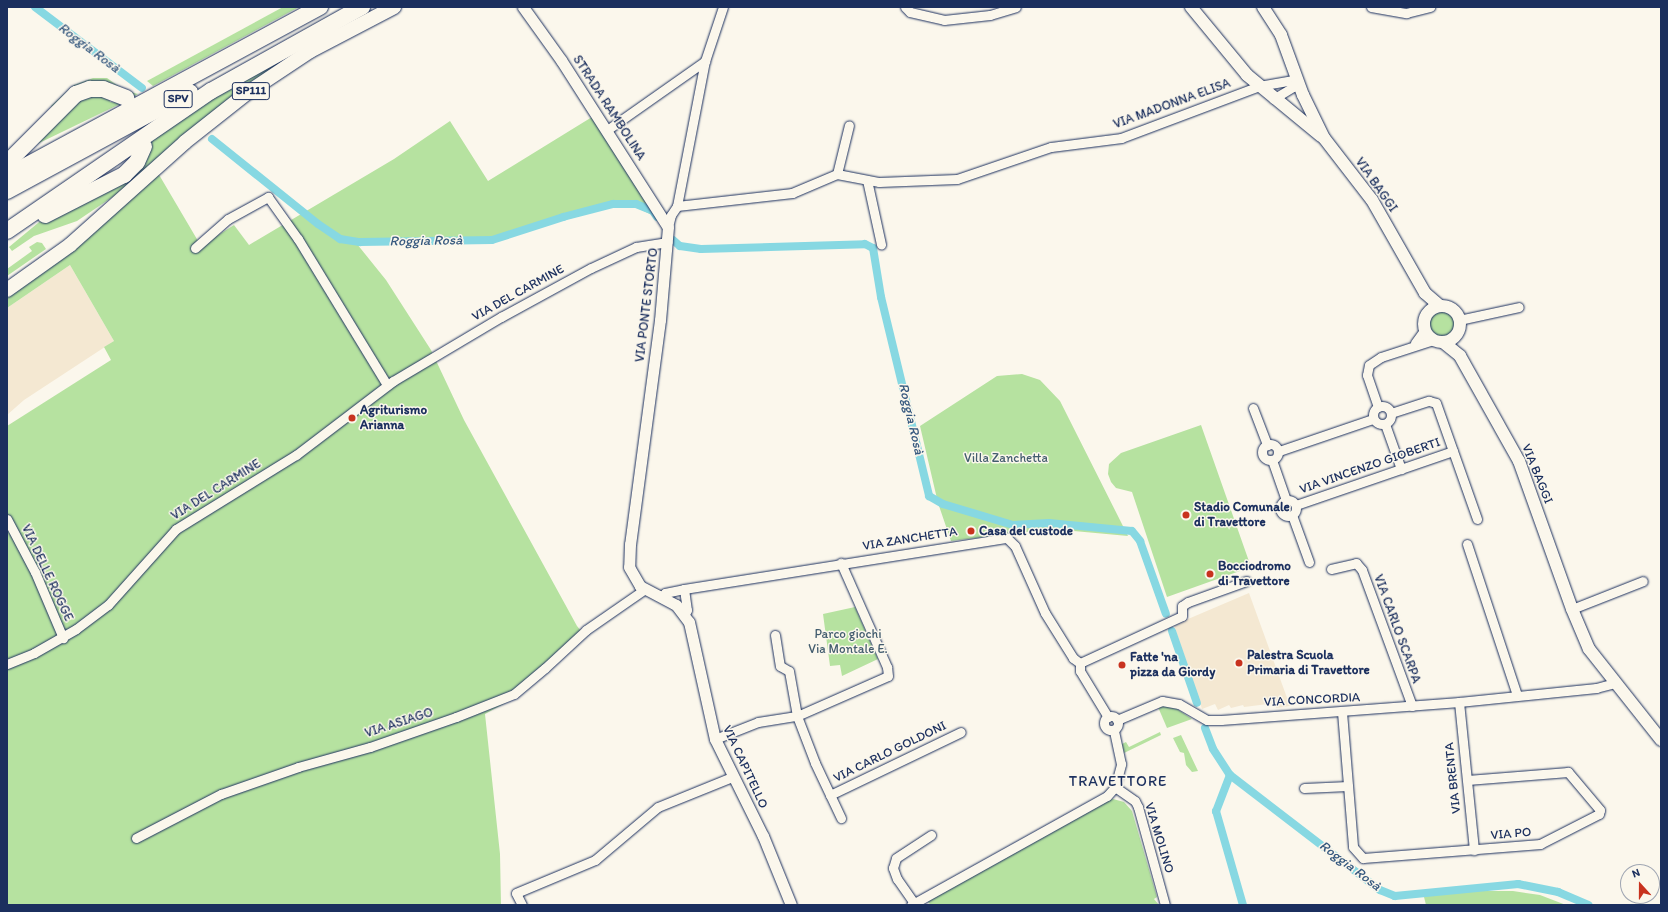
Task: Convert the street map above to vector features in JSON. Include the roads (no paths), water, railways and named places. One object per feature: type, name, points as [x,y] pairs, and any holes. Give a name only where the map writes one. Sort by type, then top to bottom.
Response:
[{"type":"highway","name":"SPV","points":[[7,176],[320,7]]},
{"type":"highway","name":"SPV","points":[[7,191],[349,7]]},
{"type":"highway","points":[[8,228],[26,218],[211,90],[362,7]]},
{"type":"highway","points":[[7,163],[76,94],[87,90],[103,89],[126,98]]},
{"type":"highway","points":[[8,228],[30,223],[121,177],[135,164],[144,146]]},
{"type":"main road","name":"SP111","points":[[7,290],[70,245],[116,202],[213,118],[253,89],[310,52],[394,7]]},
{"type":"main road","name":"VIA BAGGI","points":[[1191,7],[1247,75],[1273,98],[1324,138]]},
{"type":"main road","name":"VIA BAGGI","points":[[1263,7],[1281,35],[1297,79],[1324,138],[1372,200],[1424,293],[1428,313],[1424,329],[1438,341],[1460,356]]},
{"type":"main road","name":"SP111","points":[[7,280],[116,202]]},
{"type":"main road","name":"VIA BAGGI","points":[[1424,293],[1440,306],[1454,312],[1459,320],[1457,334],[1460,356],[1519,461],[1572,609],[1589,649],[1661,740]]},
{"type":"main road","points":[[1428,313],[1440,306]]},
{"type":"main road","points":[[1438,341],[1457,334]]},
{"type":"street","name":"STRADA RAMBOLINA","points":[[523,7],[607,130],[668,227]]},
{"type":"street","name":"VIA PONTE STORTO","points":[[662,597],[645,590],[635,580],[629,567],[629,554],[668,242],[668,227],[671,215],[678,206],[705,62],[723,7]]},
{"type":"street","points":[[905,7],[910,12],[944,20],[990,15],[1016,7]]},
{"type":"street","points":[[1371,7],[1406,13],[1430,7]]},
{"type":"street","points":[[607,130],[705,62]]},
{"type":"street","points":[[1273,98],[1293,87],[1297,79]]},
{"type":"street","name":"VIA MADONNA ELISA","points":[[836,174],[868,180],[957,179],[1035,151],[1121,138],[1259,86],[1297,79]]},
{"type":"street","points":[[678,206],[792,193],[804,190],[836,174],[849,125]]},
{"type":"street","points":[[868,180],[881,244]]},
{"type":"street","points":[[195,248],[228,220],[268,197],[302,246],[387,385]]},
{"type":"street","name":"VIA DEL CARMINE","points":[[7,664],[63,638],[108,605],[176,529],[296,455],[387,385],[500,317],[591,268],[636,247],[668,242]]},
{"type":"street","points":[[1459,320],[1519,307]]},
{"type":"street","points":[[1412,345],[1422,336],[1424,329]]},
{"type":"street","points":[[1378,407],[1367,375],[1369,365],[1381,357],[1412,345],[1438,341]]},
{"type":"street","points":[[1391,414],[1434,401],[1477,519]]},
{"type":"street","points":[[1378,407],[1386,407],[1391,414],[1391,419],[1385,424],[1379,425],[1373,419],[1373,413],[1378,407]]},
{"type":"street","points":[[1253,408],[1267,445]]},
{"type":"street","points":[[1279,451],[1373,419]]},
{"type":"street","points":[[1385,424],[1401,469]]},
{"type":"street","points":[[1272,460],[1277,458],[1279,451],[1275,445],[1267,445],[1262,450],[1263,456],[1272,460],[1286,500]]},
{"type":"street","name":"VIA VINCENZO GIOBERTI","points":[[1296,506],[1453,451]]},
{"type":"street","points":[[1292,515],[1286,516],[1280,511],[1281,503],[1286,500],[1293,501],[1296,506],[1292,515],[1309,562]]},
{"type":"street","name":"VIA DELLE ROGGE","points":[[7,519],[35,572],[63,638]]},
{"type":"street","name":"VIA ZANCHETTA","points":[[662,597],[665,593],[684,589],[1007,538],[1015,546],[1044,613],[1073,658],[1080,663],[1080,671],[1108,718]]},
{"type":"street","points":[[1468,544],[1517,695]]},
{"type":"street","points":[[715,739],[758,722],[797,716],[888,676],[887,667],[841,563]]},
{"type":"street","name":"VIA CARLO SCARPA","points":[[1331,569],[1356,563],[1362,570],[1412,706]]},
{"type":"street","points":[[1080,663],[1182,616],[1182,606],[1188,602],[1246,581]]},
{"type":"street","points":[[1572,609],[1643,582]]},
{"type":"street","name":"VIA CAPITELLO","points":[[684,589],[687,610],[685,614]]},
{"type":"street","name":"VIA ASIAGO","points":[[136,838],[221,794],[298,767],[370,746],[449,720],[514,694],[586,630],[645,590]]},
{"type":"street","name":"VIA CAPITELLO","points":[[662,597],[685,614],[692,627],[715,739],[732,778],[763,836],[791,905]]},
{"type":"street","name":"VIA CARLO GOLDONI","points":[[775,635],[780,666],[788,671],[797,716],[841,818]]},
{"type":"street","name":"VIA CONCORDIA","points":[[1117,720],[1162,700],[1179,704],[1207,720],[1342,712],[1459,702],[1596,688],[1615,683]]},
{"type":"street","name":"VIA BRENTA","points":[[1459,702],[1474,850]]},
{"type":"street","name":"VIA PO","points":[[1342,712],[1352,847],[1363,858],[1540,844],[1599,814],[1600,810],[1568,772],[1467,780]]},
{"type":"street","points":[[1113,717],[1117,720],[1118,726],[1114,730],[1105,727],[1104,723],[1108,718],[1113,717]]},
{"type":"street","points":[[931,835],[896,858],[893,868],[897,879],[917,903],[1102,800],[1115,787],[1121,764],[1114,730]]},
{"type":"street","name":"VIA CARLO GOLDONI","points":[[830,795],[961,732]]},
{"type":"street","points":[[522,905],[516,893],[595,860],[658,808],[732,778]]},
{"type":"street","points":[[1304,788],[1348,786]]},
{"type":"street","name":"VIA MOLINO","points":[[1115,787],[1135,801],[1138,807],[1165,905]]},
{"type":"waterway","name":"Roggia Rosà","points":[[35,7],[142,88]]},
{"type":"waterway","name":"Roggia Rosà","points":[[212,139],[318,224],[340,239],[360,242],[492,240],[563,217],[613,204],[636,204],[653,211],[657,217]]},
{"type":"waterway","name":"Roggia Rosà","points":[[673,240],[680,246],[701,249],[865,244],[873,248],[881,297],[929,496],[943,504],[1013,525],[1049,523],[1132,531],[1140,541],[1166,614]]},
{"type":"waterway","name":"Roggia Rosà","points":[[1172,631],[1197,703]]},
{"type":"waterway","name":"Roggia Rosà","points":[[1205,728],[1213,749],[1230,775],[1380,890],[1395,896],[1518,884],[1558,892],[1588,905]]},
{"type":"waterway","points":[[1230,775],[1216,811],[1243,905]]},
{"type":"place","name":"Agriturismo Arianna","points":[[352,418]]},
{"type":"place","name":"Stadio Comunale di Travettore","points":[[1186,515]]},
{"type":"place","name":"Casa del custode","points":[[971,531]]},
{"type":"place","name":"Bocciodromo di Travettore","points":[[1210,574]]},
{"type":"place","name":"Palestra Scuola Primaria di Travettore","points":[[1239,663]]},
{"type":"place","name":"Fatte 'na pizza da Giordy","points":[[1122,665]]},
{"type":"district","name":"TRAVETTORE","points":[[1118,782]]},
{"type":"park label","name":"Villa Zanchetta","points":[[1006,458]]},
{"type":"park label","name":"Parco giochi Via Montale E.","points":[[848,642]]}]
